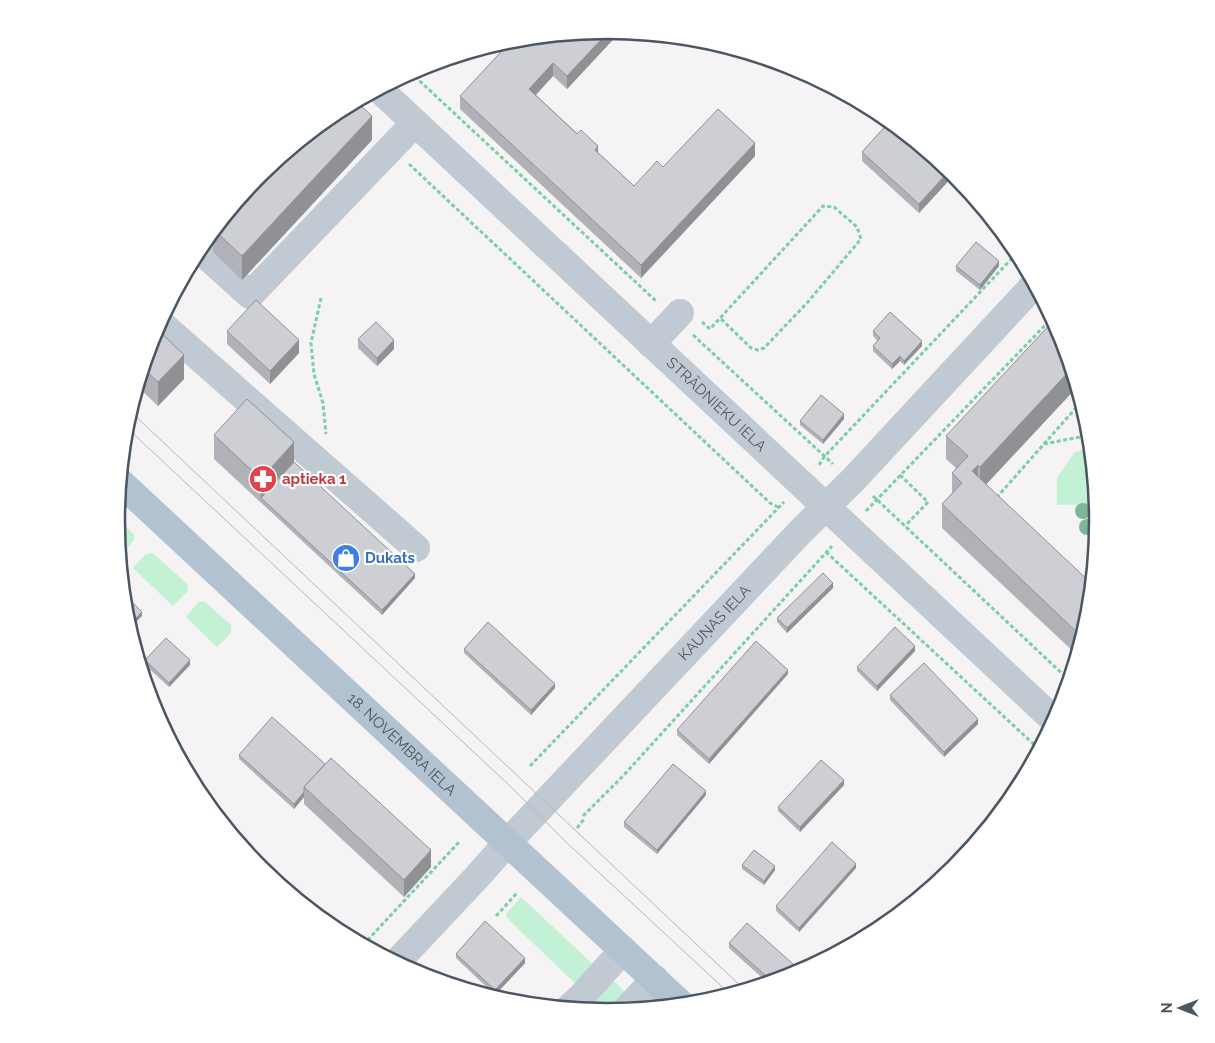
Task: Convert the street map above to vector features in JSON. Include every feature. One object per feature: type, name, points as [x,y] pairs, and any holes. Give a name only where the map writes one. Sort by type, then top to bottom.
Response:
[{"type":"main road","name":"18. NOVEMBRA IELA","points":[[126,488],[676,999]]},
{"type":"street","name":"STRĀDNIEKU IELA","points":[[384,94],[1049,716]]},
{"type":"street","points":[[205,254],[250,295],[415,123]]},
{"type":"street","name":"KAUŅAS IELA","points":[[401,957],[825,506],[853,480],[1030,289]]},
{"type":"street","points":[[651,344],[684,316]]},
{"type":"street","points":[[165,328],[416,548]]},
{"type":"street","points":[[575,1003],[624,950]]},
{"type":"street","points":[[632,1003],[655,979]]},
{"type":"path","points":[[417,78],[684,316],[824,457],[839,468]]},
{"type":"path","points":[[392,147],[762,496],[778,507]]},
{"type":"path","points":[[684,316],[710,329],[720,318],[823,206],[834,207],[857,227],[861,239],[807,302],[764,348],[758,350],[751,348],[720,318]]},
{"type":"path","points":[[817,468],[824,457],[1012,258]]},
{"type":"path","points":[[321,298],[311,343],[314,374],[323,403],[326,470]]},
{"type":"path","points":[[865,512],[1047,323]]},
{"type":"path","points":[[1005,503],[998,496],[1076,407]]},
{"type":"path","points":[[1044,444],[1083,436]]},
{"type":"path","points":[[900,475],[928,502],[905,526]]},
{"type":"path","points":[[871,494],[1065,676]]},
{"type":"path","points":[[530,766],[778,507],[787,500]]},
{"type":"path","points":[[577,828],[584,817],[834,543]]},
{"type":"path","points":[[826,552],[1035,745]]},
{"type":"path","points":[[367,941],[460,841]]},
{"type":"path","points":[[496,916],[517,893]]},
{"type":"green space","points":[[1085,449],[1089,504],[1057,505],[1057,478],[1074,453]]},
{"type":"green space","points":[[125,526],[134,534],[134,540],[126,549]]},
{"type":"green space","points":[[153,553],[187,584],[188,591],[173,606],[133,568],[146,554]]},
{"type":"green space","points":[[198,602],[205,602],[231,625],[231,633],[217,647],[186,617]]},
{"type":"green space","points":[[521,897],[599,970],[581,989],[507,918],[506,914]]},
{"type":"green space","points":[[610,981],[615,982],[628,995],[620,1004],[597,1004],[593,1000]]},
{"type":"building","points":[[601,39],[567,76],[553,63],[529,89],[577,134],[581,130],[598,146],[595,150],[634,186],[657,161],[663,167],[718,109],[755,143],[641,265],[460,96],[502,50],[544,43]]},
{"type":"building","points":[[361,106],[372,116],[242,256],[220,235],[225,228],[266,180],[289,159],[339,120]]},
{"type":"building","points":[[885,127],[945,176],[919,204],[862,152]]},
{"type":"building","points":[[976,242],[999,261],[980,285],[956,266]]},
{"type":"building","points":[[256,300],[299,340],[270,371],[227,331]]},
{"type":"building","points":[[890,312],[922,341],[904,361],[900,356],[892,364],[873,346],[880,338],[873,331]]},
{"type":"building","points":[[376,322],[394,340],[377,358],[358,339]]},
{"type":"building","points":[[1049,326],[1067,373],[980,467],[978,465],[972,471],[1087,579],[1077,632],[942,504],[962,483],[952,473],[968,456],[946,436]]},
{"type":"building","points":[[162,334],[184,355],[158,382],[148,373]]},
{"type":"building","points":[[821,395],[844,414],[823,440],[800,421]]},
{"type":"building","points":[[247,399],[294,442],[261,479],[214,435]]},
{"type":"building","points":[[294,462],[415,574],[382,610],[261,498]]},
{"type":"building","points":[[823,573],[833,583],[787,628],[777,618]]},
{"type":"building","points":[[132,602],[142,612],[135,619]]},
{"type":"building","points":[[488,622],[555,684],[531,710],[464,649]]},
{"type":"building","points":[[895,627],[915,646],[877,686],[857,667]]},
{"type":"building","points":[[166,638],[190,660],[169,683],[145,660]]},
{"type":"building","points":[[756,641],[788,670],[709,759],[677,730]]},
{"type":"building","points":[[924,663],[978,719],[944,752],[890,695]]},
{"type":"building","points":[[272,717],[325,764],[304,787],[304,792],[294,804],[239,755]]},
{"type":"building","points":[[331,758],[431,850],[404,880],[304,787]]},
{"type":"building","points":[[821,760],[844,780],[800,827],[778,807]]},
{"type":"building","points":[[673,764],[706,791],[657,850],[624,822]]},
{"type":"building","points":[[832,842],[856,864],[799,928],[776,906]]},
{"type":"building","points":[[754,850],[775,866],[764,881],[742,865]]},
{"type":"building","points":[[305,896],[340,923],[314,904]]},
{"type":"building","points":[[485,921],[525,958],[495,990],[456,954]]},
{"type":"building","points":[[747,923],[796,966],[768,977],[729,943]]},
{"type":"tram line","points":[[136,417],[740,986]]},
{"type":"tram line","points":[[133,433],[725,990]]},
{"type":"place","name":"aptieka 1","points":[[263,479]]},
{"type":"place","name":"Dukats","points":[[346,558]]}]
